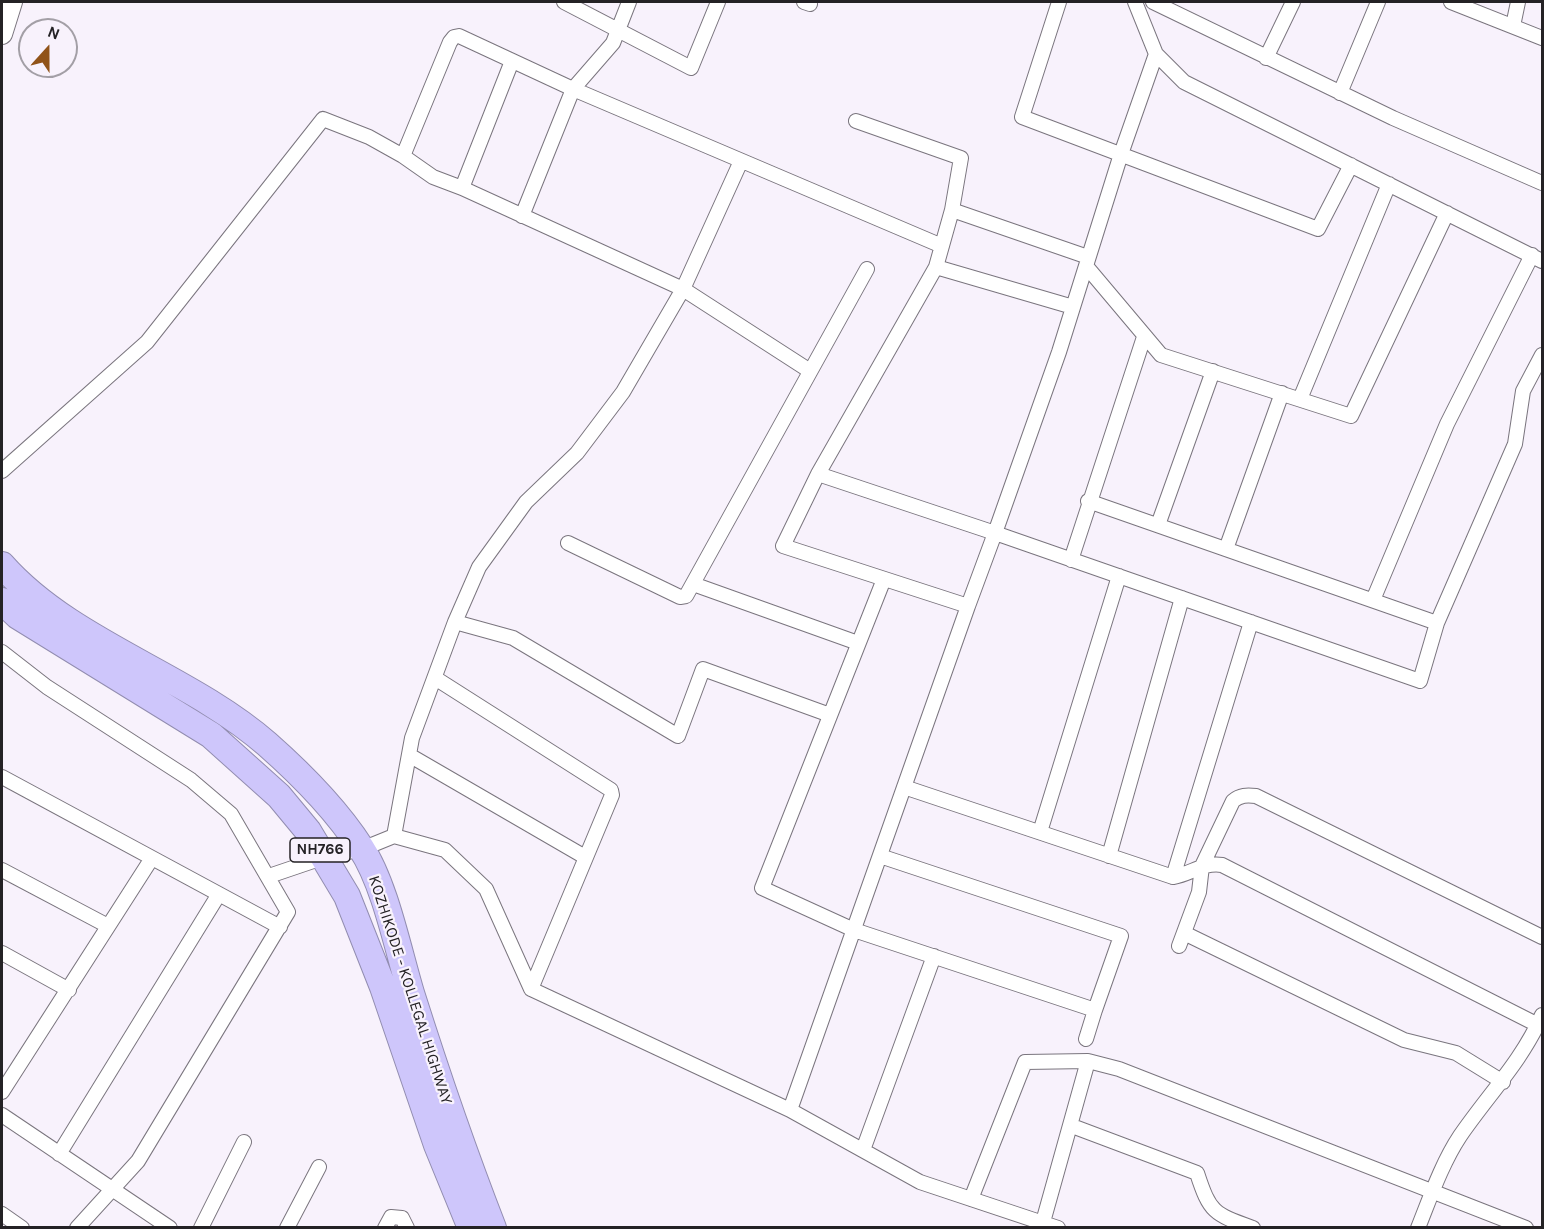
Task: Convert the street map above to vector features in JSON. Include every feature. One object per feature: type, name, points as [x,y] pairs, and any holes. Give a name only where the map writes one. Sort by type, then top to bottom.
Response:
[{"type":"highway","name":"KOZHIKODE - KOLLEGAL HIGHWAY","points":[[2,565],[40,599],[93,635],[207,701],[266,743],[328,806],[362,849],[381,893],[428,1046],[493,1227]]},
{"type":"highway","name":"KOZHIKODE - KOLLEGAL HIGHWAY","points":[[2,601],[38,629],[211,735],[279,796],[308,831],[347,896],[383,987],[465,1225]]},
{"type":"street","points":[[2,34],[12,2]]},
{"type":"street","points":[[564,2],[691,68],[717,2]]},
{"type":"street","points":[[522,216],[573,89],[613,43],[629,2]]},
{"type":"street","points":[[1059,2],[1022,117],[1318,229],[1350,165]]},
{"type":"street","points":[[1135,2],[1156,54],[1184,82],[1537,258],[1447,424],[1373,600]]},
{"type":"street","points":[[1153,2],[1340,93],[1542,183]]},
{"type":"street","points":[[1266,58],[1293,2]]},
{"type":"street","points":[[1340,93],[1378,2]]},
{"type":"street","points":[[1451,2],[1542,38]]},
{"type":"street","points":[[1513,26],[1518,2]]},
{"type":"street","points":[[403,156],[454,37],[459,36],[573,89],[942,246]]},
{"type":"street","points":[[790,1110],[995,533],[1073,307],[1120,154],[1156,54]]},
{"type":"street","points":[[462,188],[512,61]]},
{"type":"street","points":[[2,471],[147,342],[323,119],[369,137],[403,156],[433,177],[462,188],[683,289],[810,370]]},
{"type":"street","points":[[856,121],[961,158],[952,210],[936,267],[818,474],[783,546],[968,606]]},
{"type":"street","points":[[394,836],[412,738],[455,622],[479,567],[526,502],[577,453],[622,392],[683,289],[741,161]]},
{"type":"street","points":[[1300,399],[1389,184]]},
{"type":"street","points":[[952,210],[1087,262],[1144,337],[1161,355],[1351,416],[1447,213]]},
{"type":"street","points":[[936,267],[1073,307]]},
{"type":"street","points":[[568,543],[680,597],[686,596],[867,269]]},
{"type":"street","points":[[1071,560],[1088,501],[1144,337]]},
{"type":"street","points":[[818,474],[1420,681],[1437,623],[1515,444],[1523,391],[1542,355]]},
{"type":"street","points":[[1158,525],[1213,371]]},
{"type":"street","points":[[1226,549],[1282,393]]},
{"type":"street","points":[[1088,501],[1437,623]]},
{"type":"street","points":[[1040,832],[1119,576]]},
{"type":"street","points":[[884,579],[762,888],[854,930],[1095,1010]]},
{"type":"street","points":[[693,584],[858,644]]},
{"type":"street","points":[[1109,856],[1182,598]]},
{"type":"street","points":[[455,622],[513,638],[678,736],[703,669],[830,715]]},
{"type":"street","points":[[1173,877],[1251,622]]},
{"type":"street","points":[[2,652],[47,687],[199,787],[231,814],[288,912],[138,1161],[76,1227]]},
{"type":"street","points":[[435,678],[611,790],[612,795],[531,989]]},
{"type":"street","points":[[409,755],[585,857]]},
{"type":"street","points":[[2,777],[280,927]]},
{"type":"street","points":[[904,787],[1173,877],[1190,873],[1202,866],[1222,865],[1540,1020],[1503,1082],[1459,1138],[1432,1192],[1418,1227]]},
{"type":"street","points":[[1179,946],[1199,892],[1202,866],[1233,801],[1239,796],[1256,796],[1542,937]]},
{"type":"street","points":[[269,876],[325,857],[362,849],[394,836],[445,850],[486,890],[531,989],[790,1110],[920,1182],[1058,1227]]},
{"type":"street","points":[[880,856],[1121,936],[1086,1039]]},
{"type":"street","points":[[2,1092],[152,858]]},
{"type":"street","points":[[2,870],[108,926]]},
{"type":"street","points":[[59,1154],[219,894]]},
{"type":"street","points":[[1184,933],[1404,1040],[1456,1053],[1503,1082]]},
{"type":"street","points":[[2,953],[69,990]]},
{"type":"street","points":[[863,1150],[934,956]]},
{"type":"street","points":[[971,1198],[1025,1062],[1089,1061],[1119,1069],[1526,1227]]},
{"type":"street","points":[[1043,1222],[1089,1061]]},
{"type":"street","points":[[2,1115],[170,1227]]},
{"type":"street","points":[[1072,1126],[1197,1173],[1204,1195],[1217,1215],[1253,1227]]},
{"type":"street","points":[[201,1227],[244,1142]]},
{"type":"street","points":[[287,1227],[319,1167]]},
{"type":"street","points":[[2,1214],[22,1227]]},
{"type":"street","points":[[385,1227],[391,1217],[402,1218],[407,1227]]}]
